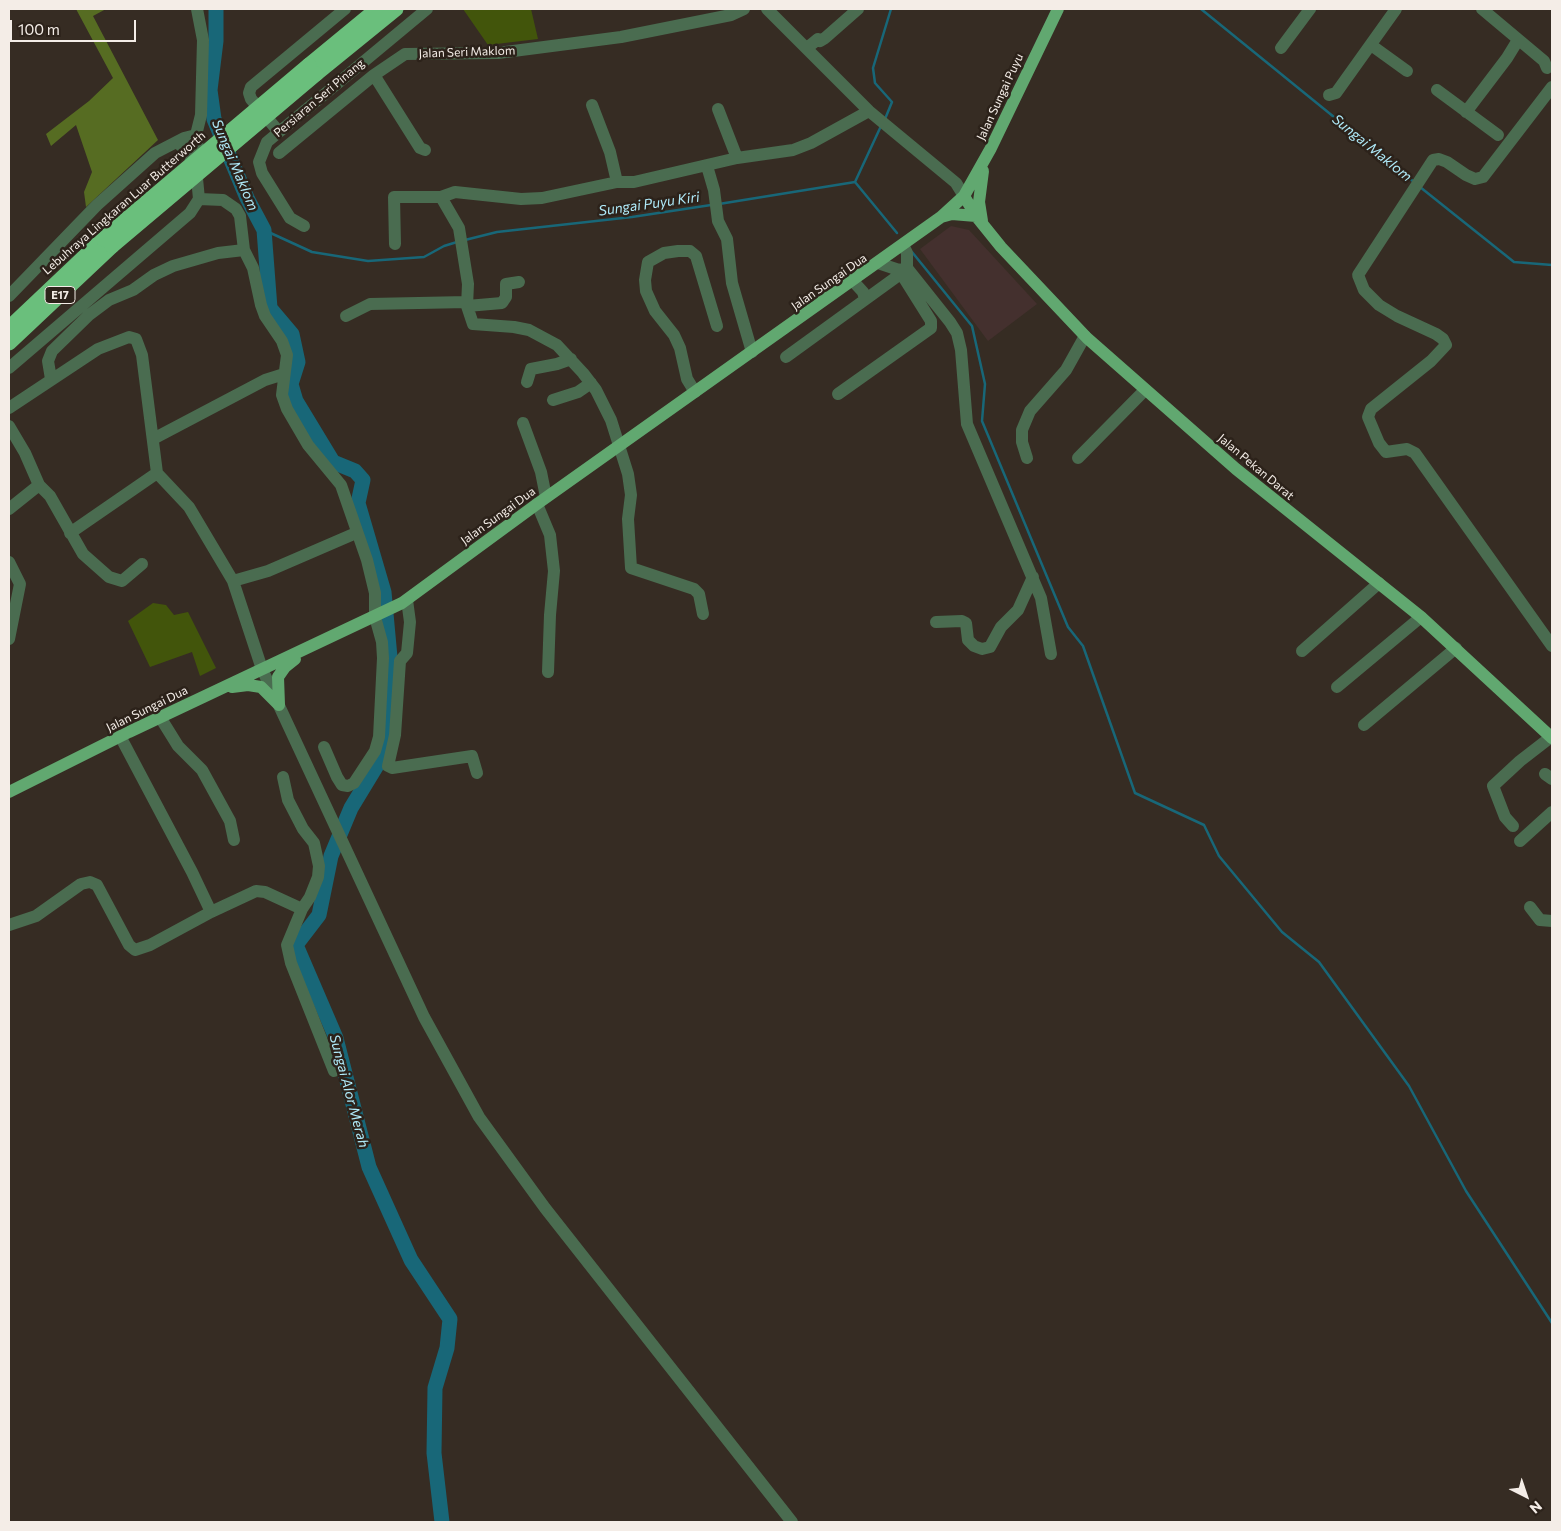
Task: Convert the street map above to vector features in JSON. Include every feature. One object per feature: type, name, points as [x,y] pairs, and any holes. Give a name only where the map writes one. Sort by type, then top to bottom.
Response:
[{"type":"highway","name":"Lebuhraya Lingkaran Luar Butterworth","points":[[9,328],[312,70],[377,9]]},
{"type":"highway","name":"Lebuhraya Lingkaran Luar Butterworth","points":[[312,70],[396,9]]},
{"type":"highway","name":"Lebuhraya Lingkaran Luar Butterworth","points":[[9,343],[107,243]]},
{"type":"main road","name":"Jalan Sungai Puyu","points":[[964,196],[991,148],[1058,9]]},
{"type":"main road","points":[[941,217],[952,214],[980,221],[978,202],[981,177],[991,148]]},
{"type":"main road","name":"Jalan Sungai Dua","points":[[9,792],[120,736],[404,602],[542,500],[903,245],[941,217],[964,196]]},
{"type":"main road","name":"Jalan Pekan Darat","points":[[964,196],[980,221],[1085,336],[1236,469],[1421,617],[1552,738]]},
{"type":"main road","points":[[279,705],[278,677],[285,667],[311,646]]},
{"type":"main road","points":[[222,688],[248,685],[261,687],[279,705]]},
{"type":"street","points":[[9,368],[190,214],[199,199],[196,168],[199,154],[196,135],[201,115],[203,40],[198,9]]},
{"type":"street","points":[[279,132],[251,99],[249,93],[251,87],[345,9]]},
{"type":"street","name":"Persiaran Seri Pinang","points":[[304,226],[290,218],[262,173],[259,162],[264,147],[279,132],[427,9]]},
{"type":"street","name":"Jalan Seri Maklom","points":[[279,153],[374,75],[405,54],[498,53],[621,37],[731,15],[744,9]]},
{"type":"street","points":[[767,9],[890,130],[956,184],[964,196]]},
{"type":"street","points":[[807,48],[818,39],[826,38],[858,9]]},
{"type":"street","points":[[1281,48],[1310,9]]},
{"type":"street","points":[[1482,9],[1544,61],[1547,68]]},
{"type":"street","points":[[1329,95],[1336,93],[1371,45],[1392,10]]},
{"type":"street","points":[[1466,112],[1507,58],[1518,40]]},
{"type":"street","points":[[1371,45],[1407,70]]},
{"type":"street","points":[[374,75],[420,148],[425,150]]},
{"type":"street","points":[[1552,87],[1483,177],[1475,179],[1439,159],[1433,160],[1358,275],[1359,282],[1364,290],[1379,305],[1397,316],[1436,334],[1446,344],[1431,360],[1371,409],[1368,417],[1371,428],[1382,449],[1386,452],[1407,449],[1415,454],[1552,646]]},
{"type":"street","points":[[1437,90],[1498,135]]},
{"type":"street","points":[[592,105],[610,152],[617,182]]},
{"type":"street","points":[[718,109],[738,158]]},
{"type":"street","points":[[395,244],[394,197],[441,197],[455,192],[521,199],[542,198],[617,182],[634,182],[738,158],[793,150],[811,143],[871,112]]},
{"type":"street","points":[[9,296],[96,205],[155,153],[168,145],[196,135]]},
{"type":"street","points":[[178,143],[187,151],[196,168]]},
{"type":"street","points":[[708,166],[716,213],[727,239],[732,283],[752,352]]},
{"type":"street","points":[[441,197],[459,228],[468,284],[467,304],[472,324],[528,330],[558,345],[590,383],[611,420],[628,474],[631,495],[628,526],[630,568],[694,589],[699,594],[703,614]]},
{"type":"street","points":[[199,199],[223,200],[236,209],[242,228],[244,250],[253,268],[265,316],[282,341],[287,355],[282,395],[287,409],[308,446],[341,485],[356,533],[366,557],[375,593],[383,658],[378,737],[375,751],[354,782],[348,786],[342,785],[324,747]]},
{"type":"street","points":[[786,357],[895,278],[903,269],[907,253],[903,245]]},
{"type":"street","points":[[50,379],[48,361],[52,351],[89,315],[109,300],[133,290],[154,275],[173,266],[218,253],[244,250]]},
{"type":"street","points":[[694,392],[687,379],[680,348],[674,335],[656,311],[646,291],[645,280],[648,262],[664,253],[678,251],[690,251],[696,256],[717,326]]},
{"type":"street","points":[[878,263],[903,269],[950,322],[957,334],[961,350],[967,424],[1041,598],[1051,654]]},
{"type":"street","points":[[838,394],[931,328],[931,322],[903,269]]},
{"type":"street","points":[[853,281],[863,292],[865,299]]},
{"type":"street","points":[[346,316],[370,304],[502,304],[506,297],[506,284],[520,282]]},
{"type":"street","points":[[1027,458],[1022,442],[1022,430],[1030,411],[1066,370],[1085,336]]},
{"type":"street","points":[[9,408],[50,379],[112,342],[128,337],[136,339],[142,355],[157,473],[188,507],[233,581],[262,669],[424,1017],[479,1117],[545,1208],[792,1522]]},
{"type":"street","points":[[527,382],[531,369],[570,359]]},
{"type":"street","points":[[153,439],[265,380],[284,374]]},
{"type":"street","points":[[553,400],[578,392],[590,383]]},
{"type":"street","points":[[1078,458],[1145,390]]},
{"type":"street","points":[[523,423],[540,472],[542,500],[550,535],[554,571],[548,672]]},
{"type":"street","points":[[9,426],[26,453],[39,485],[50,496],[83,554],[116,581],[122,581],[142,564]]},
{"type":"street","points":[[70,533],[157,473]]},
{"type":"street","points":[[9,509],[39,485]]},
{"type":"street","points":[[233,581],[268,571],[356,533]]},
{"type":"street","points":[[9,562],[20,584],[9,639]]},
{"type":"street","points":[[936,622],[954,621],[966,623],[968,640],[974,646],[982,649],[990,647],[1000,627],[1018,610],[1033,577]]},
{"type":"street","points":[[1302,651],[1380,583]]},
{"type":"street","points":[[404,602],[410,622],[407,653],[400,662],[394,735],[388,766],[392,768],[472,756],[477,773]]},
{"type":"street","points":[[1337,687],[1421,617]]},
{"type":"street","points":[[1364,725],[1456,648]]},
{"type":"street","points":[[160,717],[178,746],[202,770],[230,821],[234,840]]},
{"type":"street","points":[[120,736],[211,912]]},
{"type":"street","points":[[1512,826],[1505,817],[1493,786],[1520,761],[1552,738]]},
{"type":"street","points":[[282,776],[288,800],[303,829],[314,843],[319,866],[315,884],[287,945],[291,962],[334,1071]]},
{"type":"street","points":[[1520,841],[1552,812]]},
{"type":"street","points":[[9,925],[36,916],[81,884],[90,882],[96,885],[134,950],[150,945],[211,912],[256,891],[265,892],[302,909]]},
{"type":"street","points":[[1530,908],[1540,920],[1552,922]]},
{"type":"shaded area","points":[[951,226],[969,230],[1037,304],[988,341],[920,249]]},
{"type":"green space","points":[[76,9],[106,9],[93,16],[158,140],[86,207],[84,192],[92,172],[76,125],[51,146],[46,134],[89,101],[113,78]]},
{"type":"green space","points":[[463,9],[531,9],[538,39],[488,45]]},
{"type":"green space","points":[[153,603],[166,605],[174,615],[188,612],[216,668],[200,676],[192,652],[150,667],[128,621]]},
{"type":"waterway","name":"Sungai Alor Merah","points":[[216,9],[216,41],[210,90],[214,119],[247,198],[264,230],[270,308],[292,334],[298,362],[291,384],[296,401],[333,462],[355,471],[363,480],[358,503],[384,592],[392,679],[385,752],[351,808],[331,856],[319,915],[296,945],[336,1038],[369,1167],[411,1260],[450,1319],[447,1348],[435,1388],[434,1453],[442,1522]]},
{"type":"waterway","name":"Sungai Puyu Kiri","points":[[885,119],[892,102],[875,83],[873,68],[891,9]]},
{"type":"waterway","name":"Sungai Maklom","points":[[1201,9],[1414,182]]},
{"type":"waterway","name":"Sungai Puyu Kiri","points":[[719,204],[855,182],[881,126]]},
{"type":"waterway","points":[[855,182],[897,233]]},
{"type":"waterway","name":"Sungai Maklom","points":[[1420,187],[1514,262],[1552,265]]},
{"type":"waterway","name":"Sungai Puyu Kiri","points":[[465,240],[497,232],[632,217],[711,205]]},
{"type":"waterway","name":"Sungai Puyu Kiri","points":[[264,230],[312,252],[368,261],[424,257],[444,246],[457,242]]},
{"type":"waterway","points":[[912,252],[972,326],[985,384],[982,421],[1068,627],[1083,646],[1135,793],[1204,825],[1219,856],[1282,932],[1319,962],[1409,1086],[1466,1191],[1552,1323]]}]
